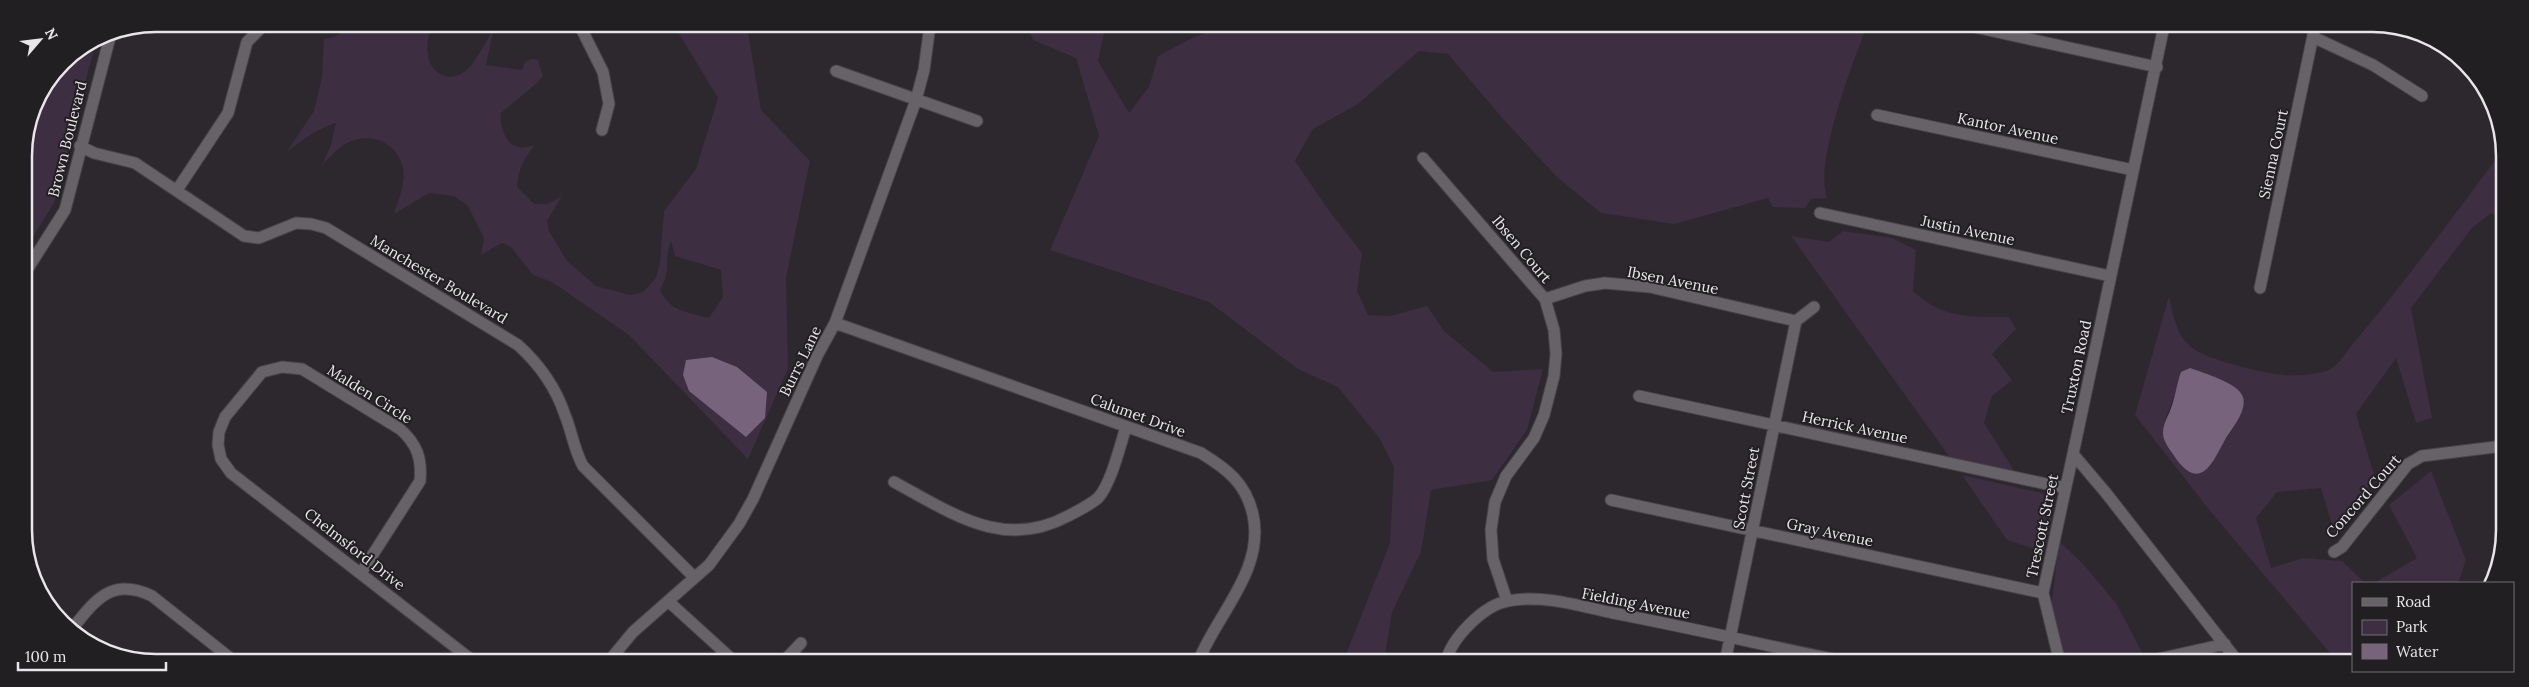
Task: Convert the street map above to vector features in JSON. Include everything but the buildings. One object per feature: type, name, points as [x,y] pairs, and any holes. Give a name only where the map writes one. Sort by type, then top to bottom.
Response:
[{"type":"street","points":[[1999,32],[2156,66]]},
{"type":"street","name":"Truxton Road","points":[[2073,454],[2163,32]]},
{"type":"street","points":[[2314,32],[2374,65],[2422,96]]},
{"type":"street","name":"Sienna Court","points":[[2260,288],[2314,32]]},
{"type":"street","points":[[177,190],[228,113],[247,42],[256,33]]},
{"type":"street","points":[[583,33],[603,72],[609,104],[602,130]]},
{"type":"street","name":"Burrs Lane","points":[[615,654],[633,632],[709,564],[740,524],[753,499],[818,354],[835,323],[916,100],[924,70],[929,33]]},
{"type":"street","name":"Brown Boulevard","points":[[33,261],[65,210],[80,146],[108,42]]},
{"type":"street","points":[[836,71],[977,121]]},
{"type":"street","name":"Kantor Avenue","points":[[1877,115],[2133,170]]},
{"type":"street","name":"Manchester Boulevard","points":[[80,146],[94,153],[135,163],[244,236],[259,238],[296,223],[326,228],[518,345],[531,357],[556,393],[566,417],[576,454],[583,466],[694,577]]},
{"type":"street","name":"Ibsen Court","points":[[1423,158],[1545,299],[1554,330],[1556,354],[1554,376],[1544,415],[1534,438],[1506,476],[1495,502],[1491,530],[1493,559],[1507,601]]},
{"type":"street","name":"Justin Avenue","points":[[1820,213],[2110,276]]},
{"type":"street","name":"Ibsen Avenue","points":[[1545,299],[1585,286],[1614,284],[1650,288],[1796,321]]},
{"type":"street","points":[[1796,321],[1814,307]]},
{"type":"street","name":"Scott Street","points":[[1727,654],[1796,321]]},
{"type":"street","name":"Calumet Drive","points":[[835,323],[885,343],[1052,398],[1126,427],[1201,453],[1226,468],[1240,484],[1249,500],[1255,526],[1254,554],[1245,575],[1201,654]]},
{"type":"street","name":"Malden Circle","points":[[221,458],[218,445],[219,432],[225,417],[262,372],[282,367],[302,369],[400,429],[412,440],[419,453],[422,465],[420,481],[361,573]]},
{"type":"street","name":"Herrick Avenue","points":[[1639,396],[2065,488]]},
{"type":"street","points":[[894,482],[965,520],[1010,532],[1049,527],[1098,497],[1114,466],[1126,427]]},
{"type":"street","name":"Concord Court","points":[[2334,552],[2342,546],[2408,464],[2422,456],[2496,447]]},
{"type":"street","points":[[2073,454],[2232,654]]},
{"type":"street","name":"Trescott Street","points":[[2058,654],[2043,592],[2073,454]]},
{"type":"street","name":"Chelmsford Drive","points":[[221,458],[232,473],[464,654]]},
{"type":"street","name":"Gray Avenue","points":[[1611,500],[1752,532],[2043,592]]},
{"type":"street","points":[[76,624],[94,602],[107,593],[123,588],[138,589],[152,596],[225,654]]},
{"type":"street","name":"Fielding Avenue","points":[[1450,654],[1456,640],[1469,625],[1486,612],[1507,601],[1529,598],[1730,637],[1805,654]]},
{"type":"street","points":[[668,601],[726,654]]},
{"type":"street","points":[[791,654],[801,643]]},
{"type":"street","points":[[2180,654],[2225,644]]},
{"type":"green space","points":[[1865,32],[1845,87],[1830,138],[1824,182],[1827,198],[1811,199],[1805,208],[1773,207],[1768,198],[1674,224],[1601,213],[1557,177],[1504,120],[1448,54],[1419,51],[1358,104],[1313,129],[1295,161],[1330,212],[1362,253],[1357,291],[1368,315],[1390,316],[1427,306],[1444,331],[1493,372],[1543,369],[1527,430],[1492,480],[1431,490],[1421,552],[1392,612],[1385,654],[1346,654],[1390,543],[1394,467],[1380,439],[1338,387],[1298,369],[1209,302],[1050,250],[1099,136],[1076,58],[1033,40],[1030,33],[1104,33],[1098,61],[1129,113],[1149,87],[1158,56],[1206,33]]},
{"type":"green space","points":[[341,33],[430,33],[427,51],[432,67],[441,74],[452,77],[468,69],[491,33],[493,33],[486,65],[522,70],[525,62],[532,59],[538,60],[543,76],[501,113],[502,128],[510,142],[521,147],[535,145],[522,164],[517,187],[534,204],[547,204],[562,196],[547,221],[549,231],[567,261],[596,286],[630,295],[643,292],[656,278],[660,262],[664,211],[696,169],[718,98],[678,33],[748,33],[761,110],[810,161],[786,278],[788,369],[748,459],[629,335],[552,282],[533,275],[511,247],[502,243],[481,255],[484,238],[468,206],[454,196],[429,193],[394,214],[404,174],[400,159],[388,145],[372,139],[354,140],[342,146],[322,165],[331,145],[336,123],[310,135],[286,153],[314,111],[322,77],[324,39]],"holes":[[[671,241],[675,256],[721,270],[723,297],[709,318],[674,307],[660,290],[666,275]]]},
{"type":"green space","points":[[94,50],[54,203],[33,237],[33,149],[35,133],[42,109],[53,88],[63,75],[75,63]]},
{"type":"green space","points":[[2496,159],[2496,215],[2491,213],[2472,228],[2411,308],[2432,418],[2416,423],[2396,358],[2356,414],[2375,478],[2335,535],[2321,488],[2277,492],[2256,518],[2271,568],[2303,558],[2342,561],[2364,582],[2352,582],[2352,654],[2331,654],[2211,512],[2135,415],[2169,296],[2176,325],[2187,343],[2194,349],[2216,359],[2268,373],[2305,375],[2317,373],[2333,368],[2340,361],[2431,246]],"holes":[[[2176,391],[2239,419],[2226,439],[2165,421]]]},
{"type":"green space","points":[[1843,231],[1892,238],[1916,250],[1913,291],[1935,307],[1947,312],[1970,316],[2009,317],[2016,329],[1992,354],[2012,380],[1992,396],[1984,423],[2015,472],[1951,459],[1791,236],[1829,242]]},
{"type":"green space","points":[[2431,471],[2466,560],[2458,582],[2376,582],[2417,558],[2389,505]]},
{"type":"green space","points":[[1962,475],[2042,493],[2047,499],[2051,513],[2050,529],[2044,552],[2007,540]]},
{"type":"green space","points":[[2059,541],[2083,564],[2116,603],[2143,654],[2061,654],[2051,609]]},
{"type":"water","points":[[712,357],[737,367],[767,392],[765,418],[746,437],[689,391],[683,375],[686,360]]},
{"type":"water","points":[[2190,368],[2220,379],[2235,387],[2243,397],[2244,402],[2239,419],[2217,455],[2212,463],[2200,473],[2194,473],[2186,469],[2177,460],[2163,437],[2164,424],[2181,372]]}]
